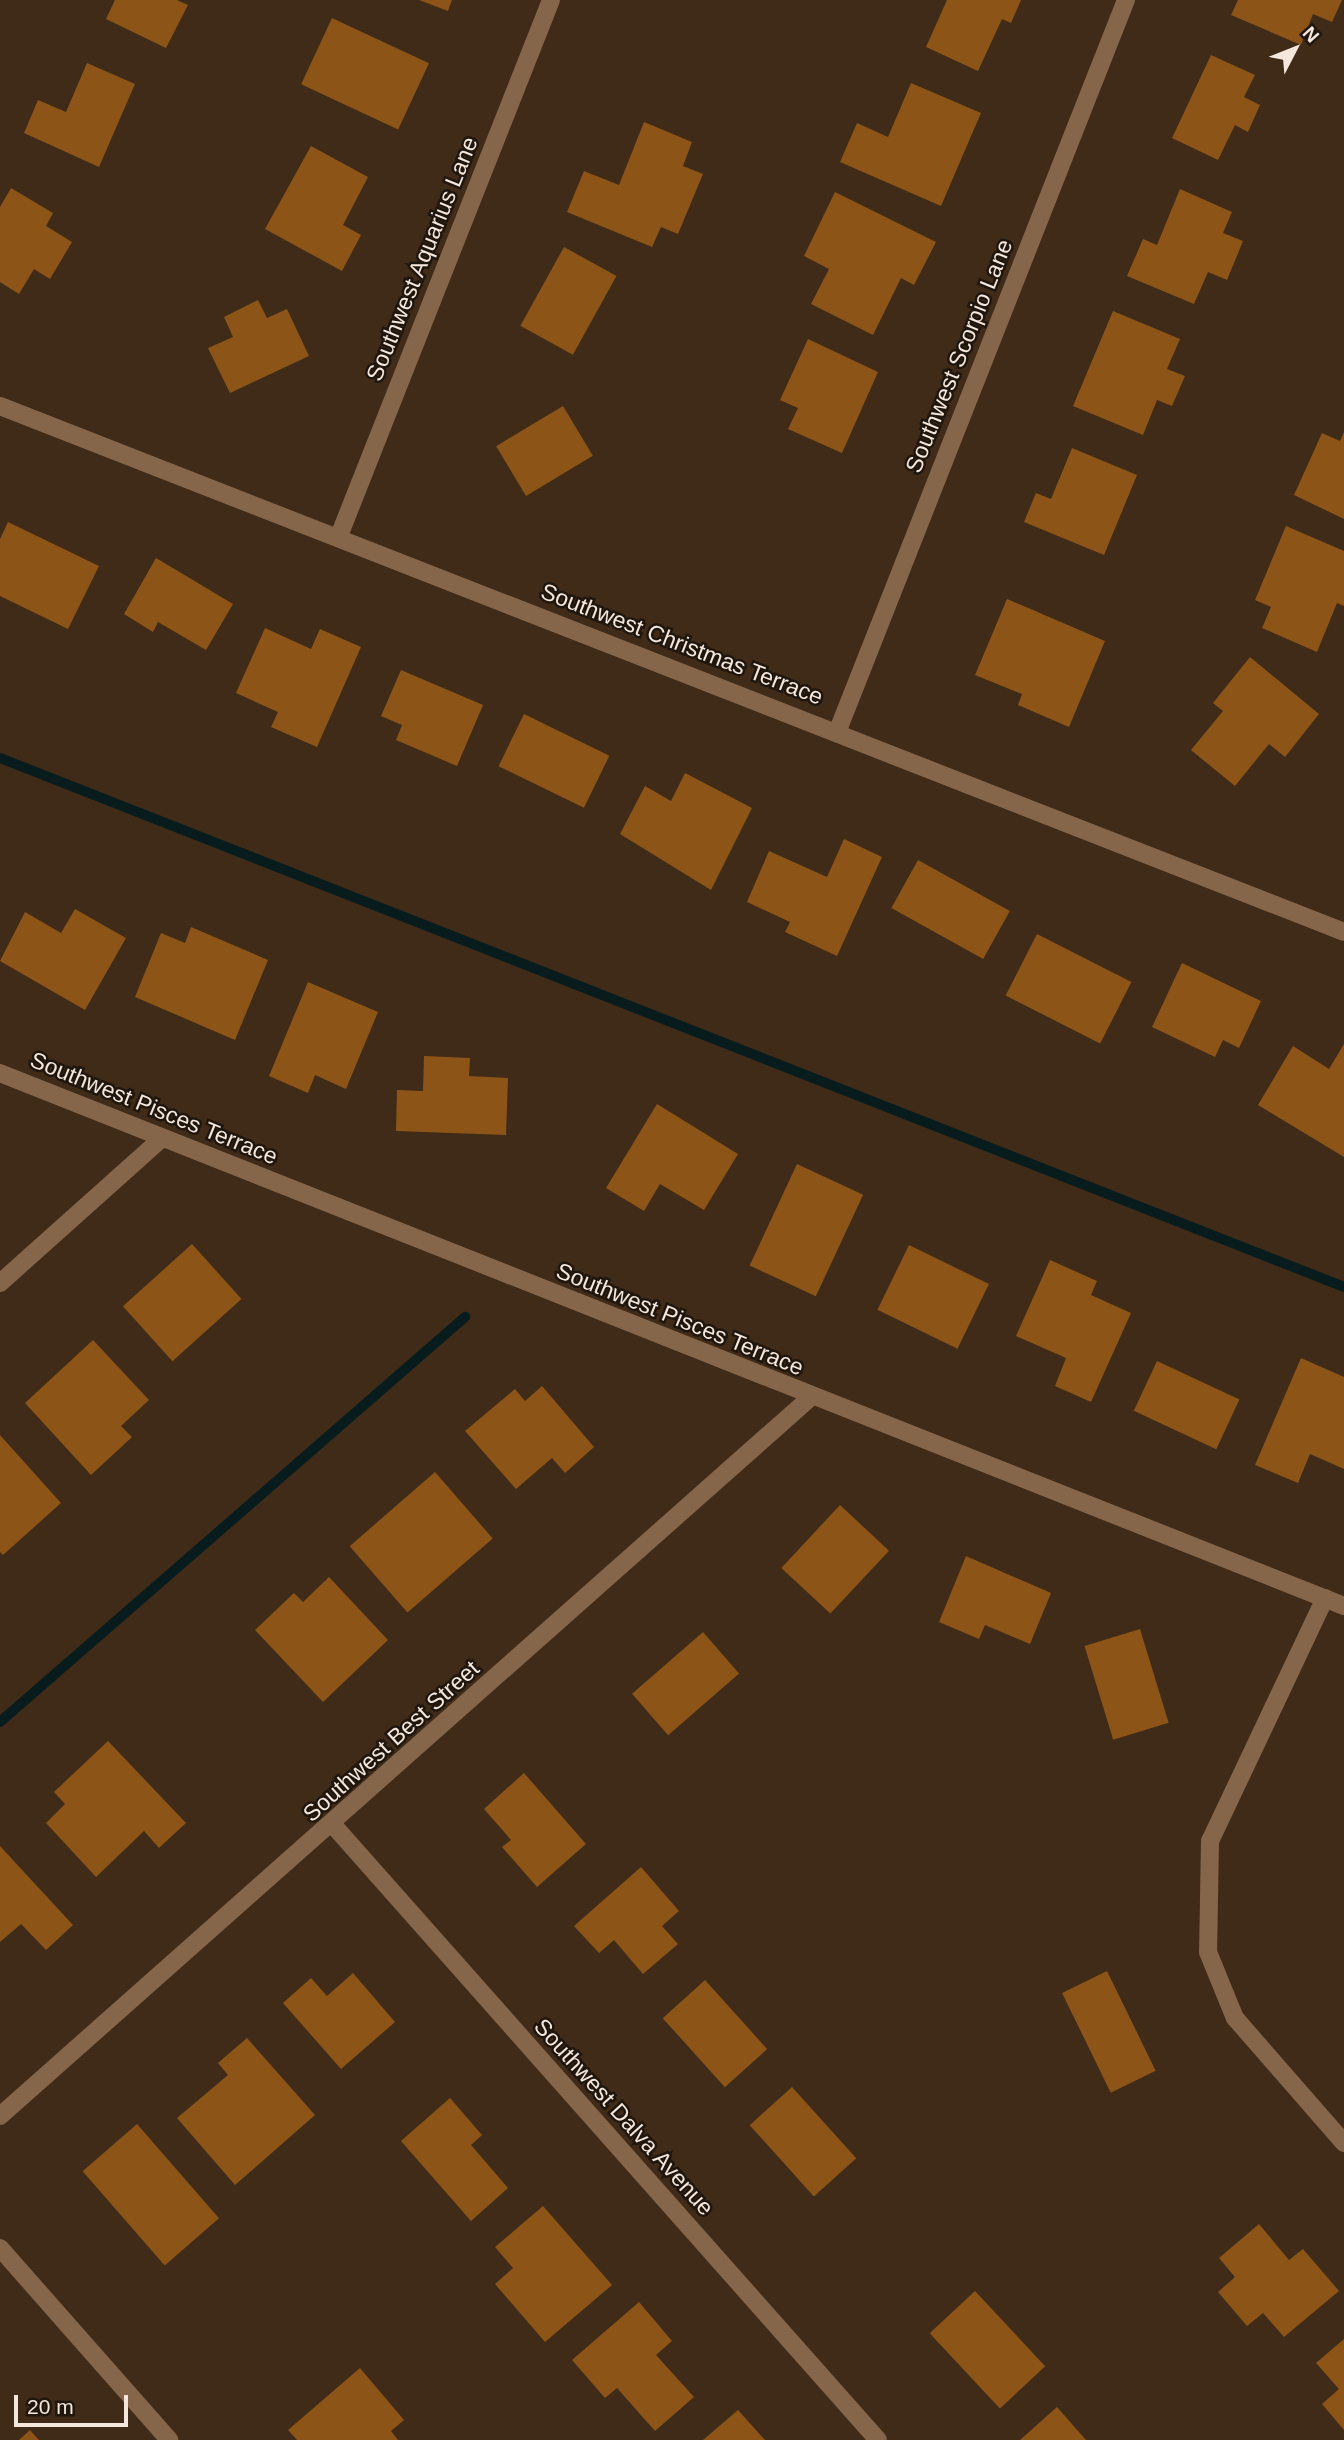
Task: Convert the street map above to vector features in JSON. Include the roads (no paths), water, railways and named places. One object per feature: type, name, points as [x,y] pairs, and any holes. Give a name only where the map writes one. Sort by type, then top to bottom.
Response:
[{"type":"street","name":"Southwest Aquarius Lane","points":[[339,536],[551,0]]},
{"type":"street","name":"Southwest Scorpio Lane","points":[[838,730],[1126,0]]},
{"type":"street","name":"Southwest Christmas Terrace","points":[[0,406],[1342,926]]},
{"type":"street","name":"Southwest Pisces Terrace","points":[[0,1073],[811,1397],[1344,1606]]},
{"type":"street","points":[[0,1283],[162,1139]]},
{"type":"street","name":"Southwest Best Street","points":[[0,2116],[334,1826],[811,1397]]},
{"type":"street","points":[[1325,1598],[1210,1841],[1208,1952],[1235,2018],[1344,2143]]},
{"type":"street","name":"Southwest Dalva Avenue","points":[[334,1826],[878,2440]]},
{"type":"street","points":[[0,2248],[169,2440]]},
{"type":"waterway","points":[[0,758],[1344,1287]]},
{"type":"waterway","points":[[0,1722],[465,1317]]}]
